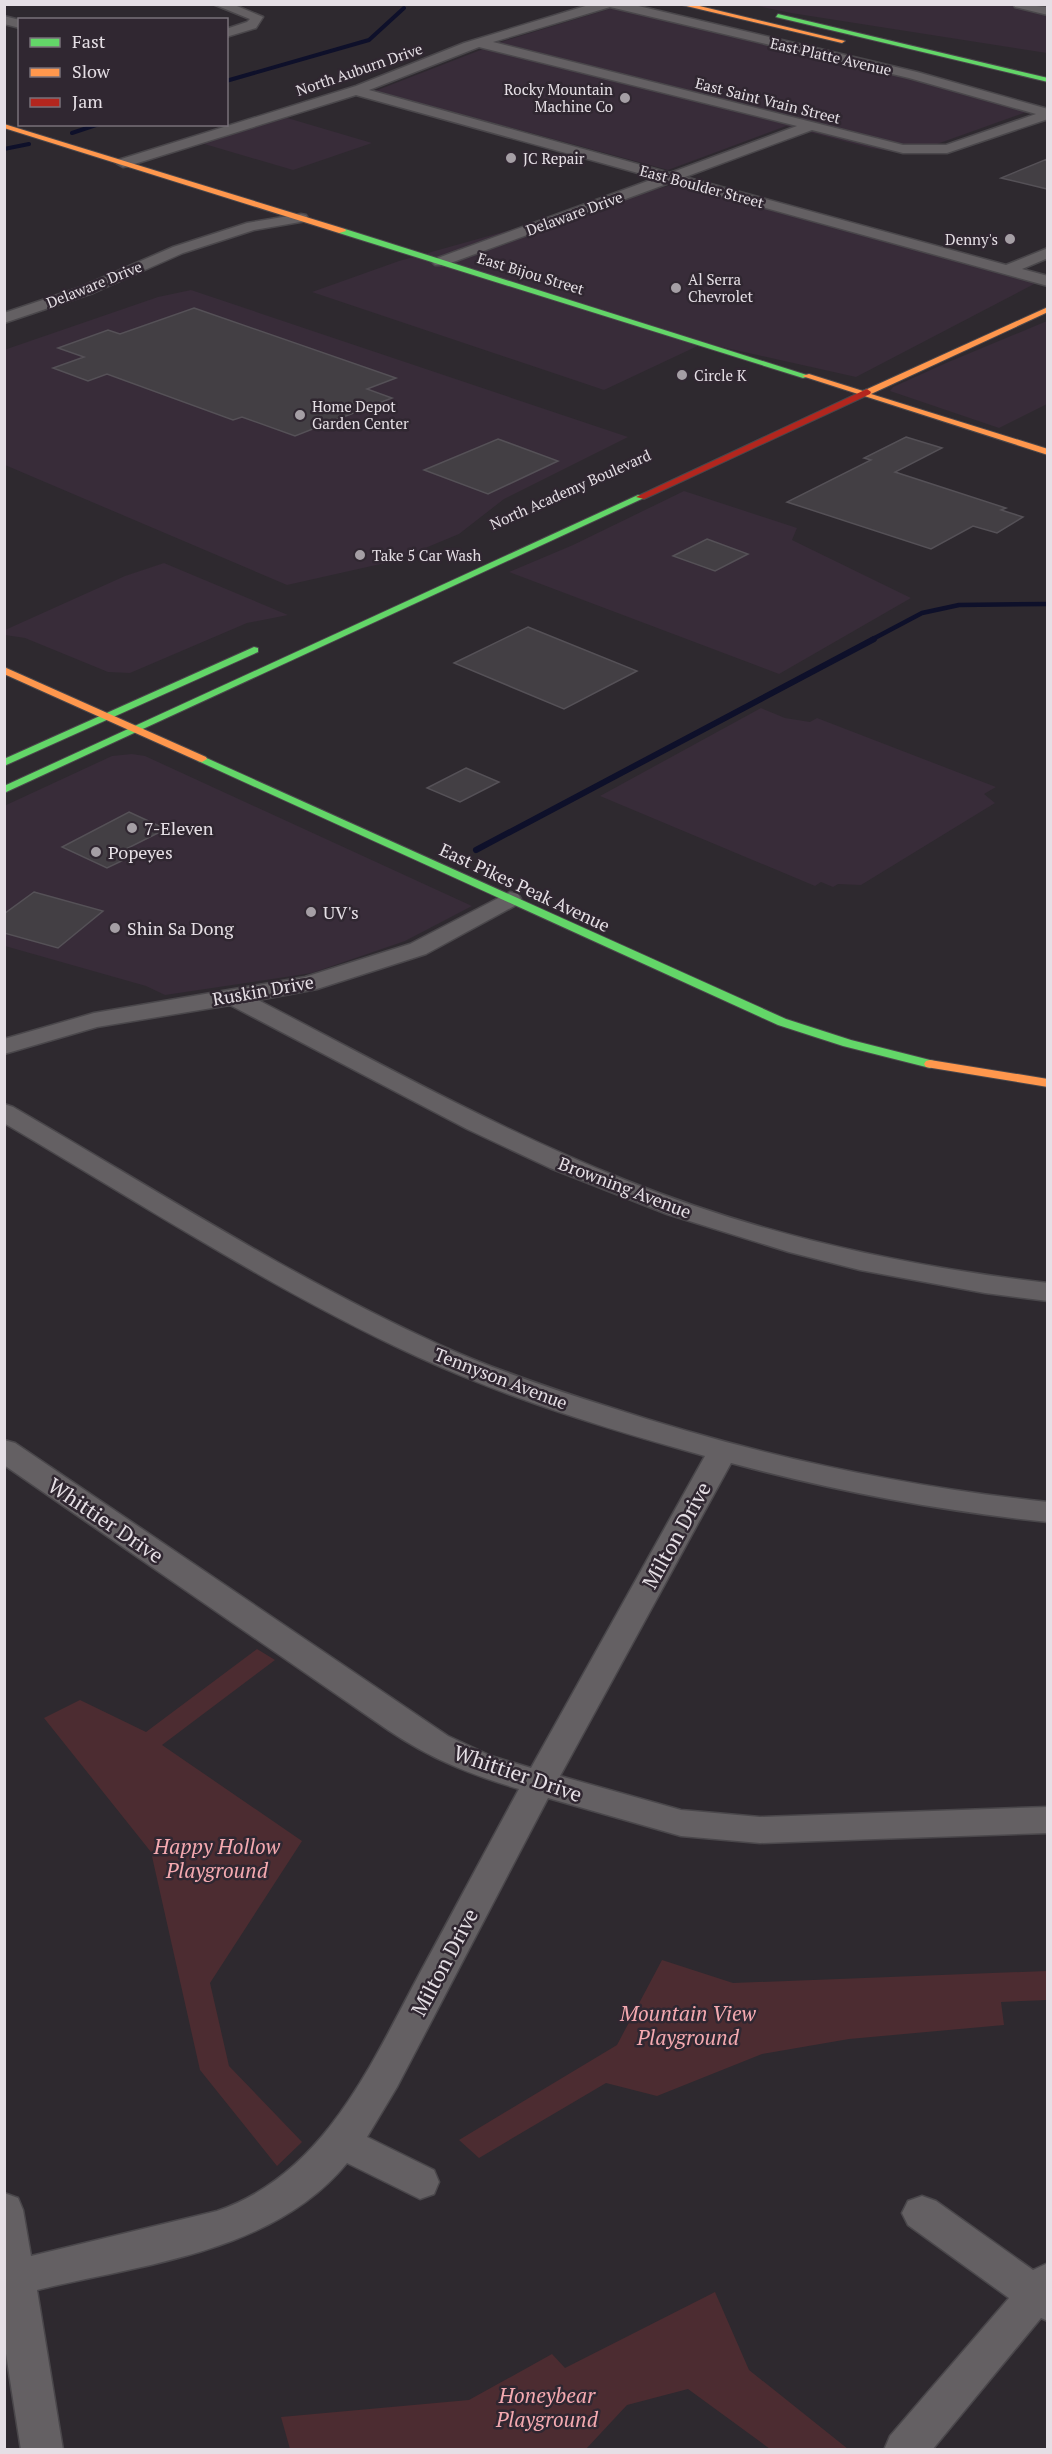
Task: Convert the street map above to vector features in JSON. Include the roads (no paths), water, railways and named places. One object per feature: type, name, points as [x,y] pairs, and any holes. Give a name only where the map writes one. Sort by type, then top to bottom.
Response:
[{"type":"main road","name":"East Platte Avenue","points":[[681,4],[1047,89]]},
{"type":"main road","name":"East Platte Avenue","points":[[727,4],[1047,80]]},
{"type":"main road","points":[[778,16],[1009,56]]},
{"type":"main road","points":[[842,41],[1047,100]]},
{"type":"main road","name":"East Bijou Street","points":[[4,126],[1047,452]]},
{"type":"main road","name":"North Academy Boulevard","points":[[4,790],[1047,309]]},
{"type":"main road","points":[[812,397],[856,377]]},
{"type":"main road","points":[[4,763],[264,645]]},
{"type":"main road","name":"East Pikes Peak Avenue","points":[[4,669],[134,730],[792,1026],[872,1051],[943,1068],[1047,1083]]},
{"type":"street","points":[[219,4],[257,17],[252,25],[228,32]]},
{"type":"street","name":"North Auburn Drive","points":[[123,163],[357,91],[480,43],[606,4]]},
{"type":"street","name":"East Platte Avenue","points":[[613,4],[940,82],[1047,113]]},
{"type":"street","points":[[1019,4],[1047,11]]},
{"type":"street","name":"East Saint Vrain Street","points":[[480,43],[890,147],[934,150],[958,146],[1047,113]]},
{"type":"street","name":"East Boulder Street","points":[[357,91],[1047,281]]},
{"type":"street","name":"Delaware Drive","points":[[440,262],[808,127]]},
{"type":"street","points":[[252,226],[266,216],[265,207]]},
{"type":"street","name":"Delaware Drive","points":[[4,318],[94,287],[178,250],[252,226],[301,218]]},
{"type":"street","points":[[1007,270],[1047,252]]},
{"type":"street","name":"Ruskin Drive","points":[[4,1047],[94,1020],[309,984],[392,958],[442,937],[510,899]]},
{"type":"street","name":"Browning Avenue","points":[[232,996],[514,1142],[676,1208],[826,1253],[920,1273],[1047,1292]]},
{"type":"street","name":"Tennyson Avenue","points":[[4,1112],[226,1242],[404,1340],[529,1391],[722,1452],[836,1479],[937,1499],[1047,1512]]},
{"type":"street","name":"Whittier Drive","points":[[4,1450],[436,1744],[480,1765],[681,1823],[721,1828],[760,1830],[1047,1820]]},
{"type":"street","name":"Milton Drive","points":[[10,2279],[219,2230],[259,2212],[291,2192],[340,2142],[366,2107],[384,2076],[539,1783],[722,1452]]},
{"type":"street","points":[[340,2142],[420,2182]]},
{"type":"street","points":[[4,2210],[10,2279],[42,2450]]},
{"type":"street","points":[[905,2450],[1044,2293],[922,2213]]},
{"type":"waterway","points":[[228,80],[369,40],[404,8]]},
{"type":"waterway","points":[[72,133],[93,126]]},
{"type":"waterway","points":[[4,149],[29,144]]},
{"type":"waterway","points":[[871,640],[922,613],[959,605],[1048,604]]},
{"type":"waterway","points":[[476,850],[874,639]]},
{"type":"place","name":"Rocky Mountain Machine Co","points":[[625,98]]},
{"type":"place","name":"JC Repair","points":[[511,158]]},
{"type":"place","name":"Denny's","points":[[1010,239]]},
{"type":"place","name":"Al Serra Chevrolet","points":[[676,288]]},
{"type":"place","name":"Circle K","points":[[682,375]]},
{"type":"place","name":"Home Depot Garden Center","points":[[300,415]]},
{"type":"place","name":"Take 5 Car Wash","points":[[360,555]]},
{"type":"place","name":"7-Eleven","points":[[132,828]]},
{"type":"place","name":"Popeyes","points":[[96,852]]},
{"type":"place","name":"UV's","points":[[311,912]]},
{"type":"place","name":"Shin Sa Dong","points":[[115,928]]},
{"type":"park label","name":"Happy Hollow Playground","points":[[217,1858]]},
{"type":"park label","name":"Mountain View Playground","points":[[688,2025]]},
{"type":"park label","name":"Honeybear Playground","points":[[547,2407]]}]
